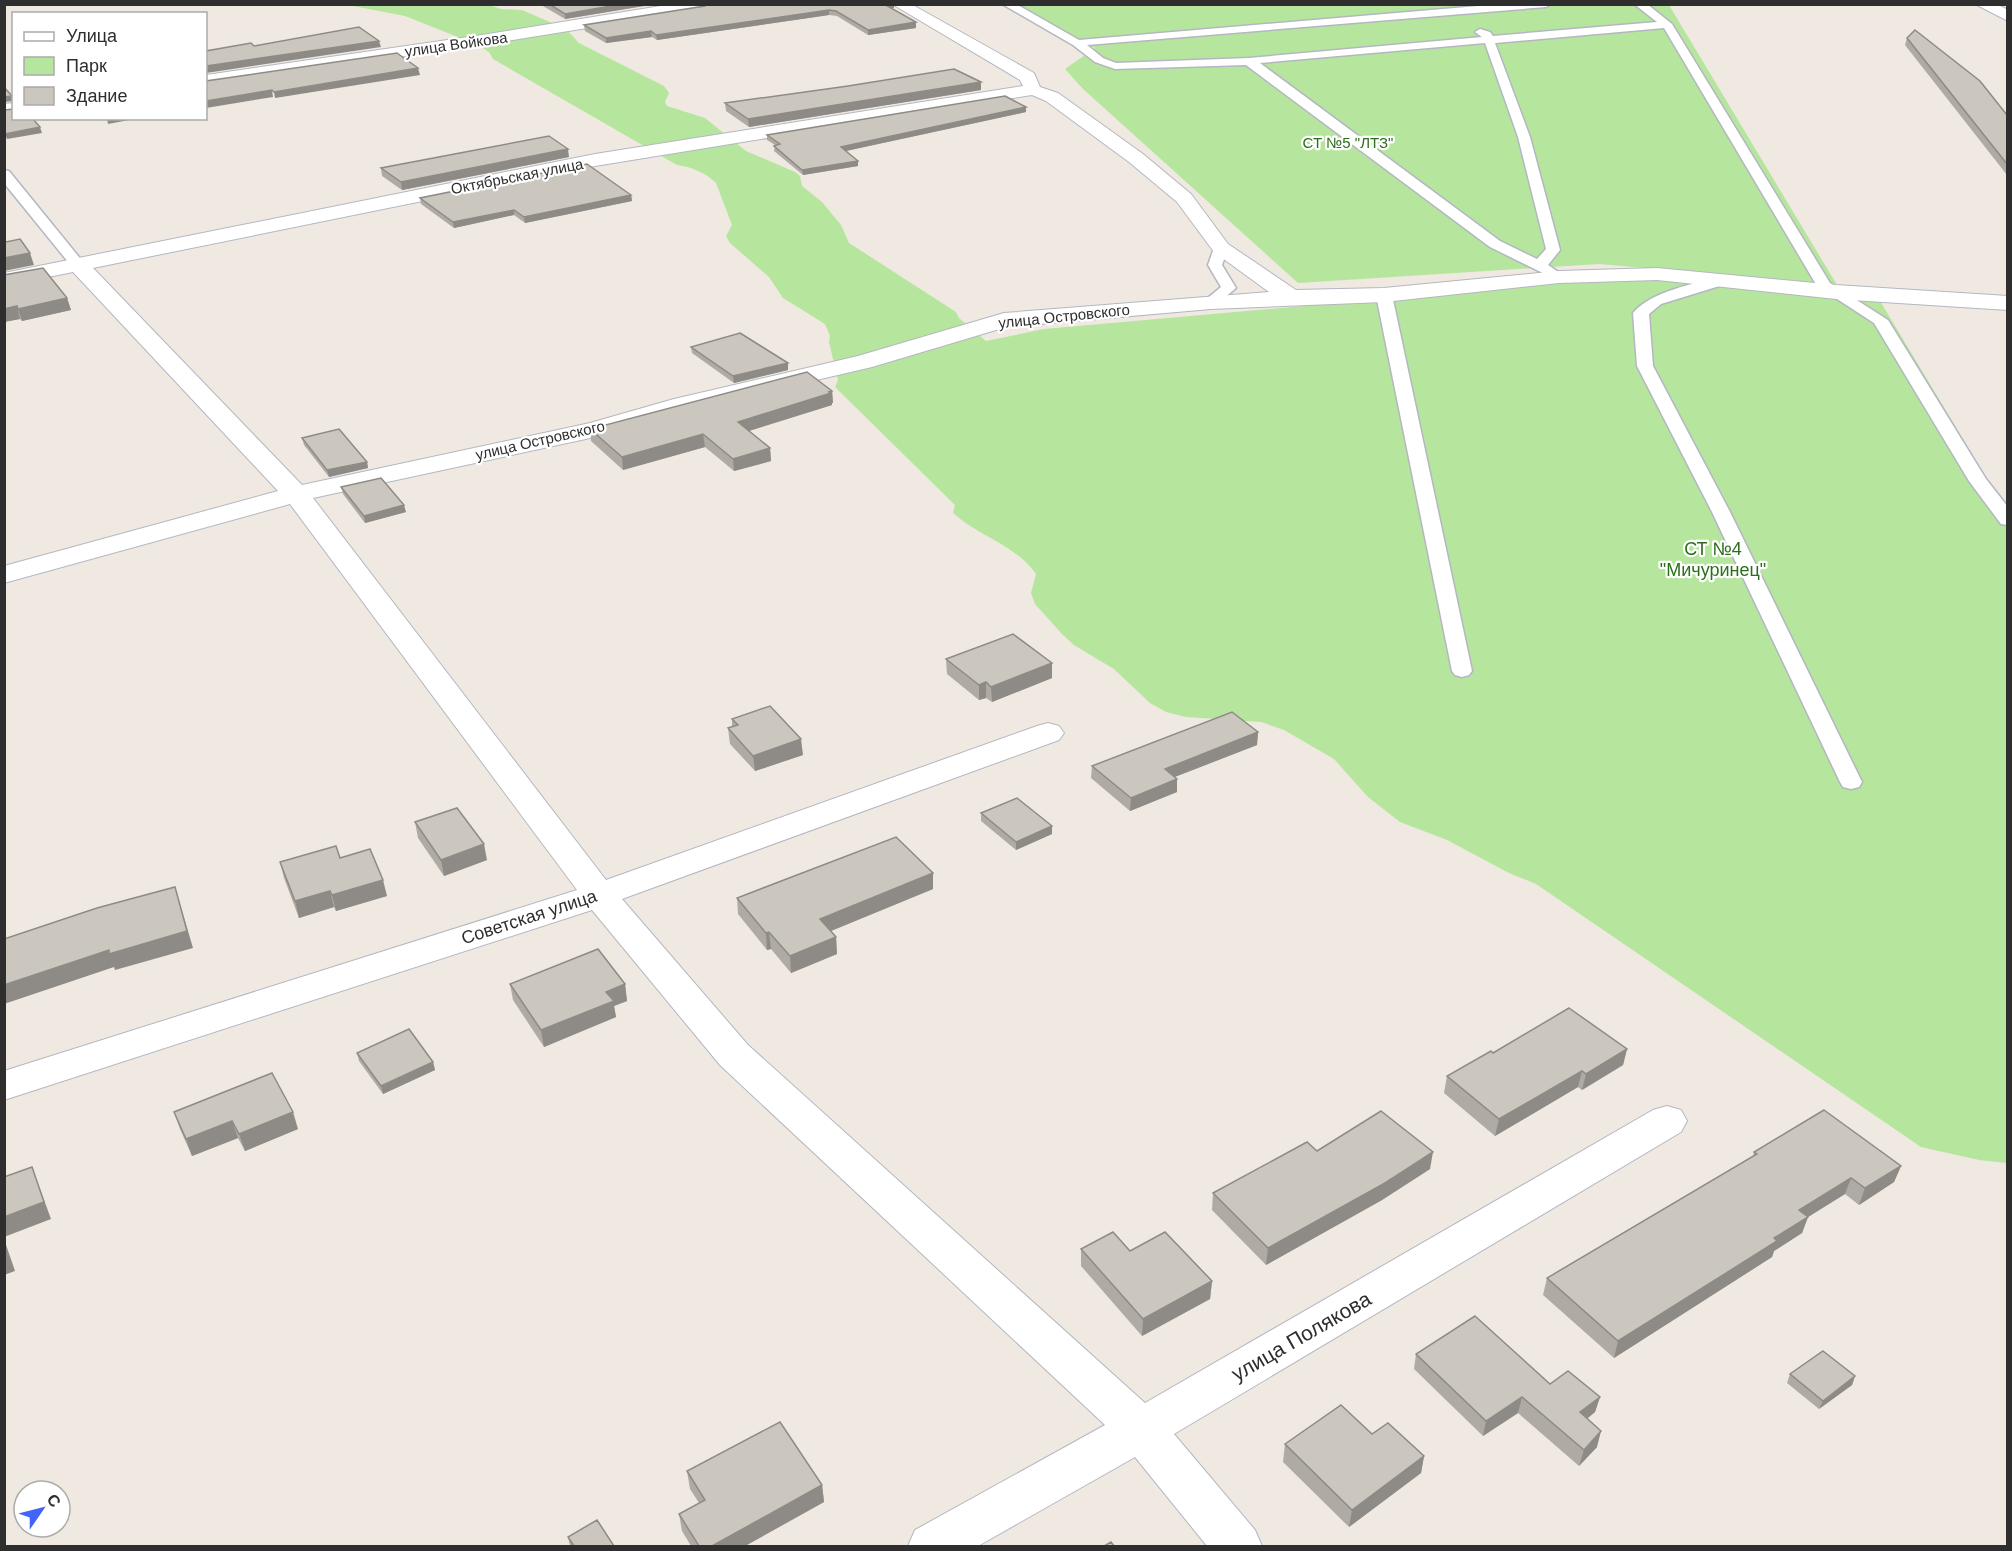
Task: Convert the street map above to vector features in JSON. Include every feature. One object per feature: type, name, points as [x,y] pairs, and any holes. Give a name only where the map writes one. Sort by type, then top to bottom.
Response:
[{"type":"street","name":"улица Войкова","points":[[207,80],[482,40],[705,4]]},
{"type":"street","points":[[899,4],[1028,77],[1034,90],[1052,97],[1136,158],[1184,198],[1221,248],[1291,297]]},
{"type":"street","points":[[1982,4],[2007,16]]},
{"type":"street","name":"Октябрьская улица","points":[[4,280],[595,160],[1034,90]]},
{"type":"street","points":[[78,265],[296,494],[599,895],[734,1055],[1141,1430],[1237,1546]]},
{"type":"street","name":"улица Островского","points":[[4,575],[296,494],[595,429],[674,406],[864,362],[1004,320],[1211,302],[1384,295],[1559,277],[1657,274],[1836,292],[2007,303]]},
{"type":"street","name":"Советская улица","points":[[4,1086],[599,895],[1048,733]]},
{"type":"street","name":"улица Полякова","points":[[933,1546],[1141,1430],[1667,1121]]},
{"type":"lane","points":[[1006,4],[1077,43],[1099,60],[1115,66],[1249,61],[1666,24]]},
{"type":"lane","points":[[1418,4],[1486,34],[1489,40],[1524,137],[1553,250],[1539,265]]},
{"type":"lane","points":[[1077,43],[1546,4]]},
{"type":"lane","points":[[1639,4],[1666,24],[1824,286],[1880,320],[1978,480],[2007,520]]},
{"type":"lane","points":[[1249,61],[1495,244],[1559,277]]},
{"type":"lane","points":[[4,174],[78,265]]},
{"type":"lane","points":[[1211,302],[1229,288],[1215,265],[1221,248]]},
{"type":"lane","points":[[1721,280],[1656,301],[1641,313],[1645,366],[1721,512],[1851,782]]},
{"type":"lane","points":[[1384,295],[1462,671]]},
{"type":"green space","name":"СТ №4 \"Мичуринец\"","points":[[348,5],[489,5],[501,9],[522,10],[566,29],[579,43],[664,86],[669,93],[665,102],[667,106],[705,118],[746,151],[795,172],[800,176],[802,186],[822,202],[841,225],[849,243],[956,312],[959,318],[986,341],[1044,329],[1641,276],[1877,296],[2007,512],[2007,1163],[1979,1160],[1921,1147],[1536,884],[1509,873],[1447,840],[1400,822],[1368,797],[1334,759],[1284,730],[1261,722],[1186,717],[1166,712],[1150,703],[1114,669],[1074,645],[1062,634],[1035,604],[1031,593],[1036,574],[1028,564],[1008,548],[953,513],[955,505],[835,387],[838,380],[829,342],[830,336],[825,324],[783,298],[769,277],[730,243],[726,236],[732,225],[716,183],[712,179],[698,171],[677,165],[493,59],[489,52],[478,45],[405,16]]},
{"type":"green space","name":"СТ №5 \"ЛТЗ\"","points":[[1014,5],[1669,5],[1837,285],[1599,264],[1298,283],[1082,88],[1065,69],[1095,48]]},
{"type":"building","points":[[549,4],[622,4],[565,14]]},
{"type":"building","points":[[707,4],[884,4],[916,22],[868,30],[836,11],[829,10],[656,35],[651,31],[606,38],[584,25]]},
{"type":"building","points":[[359,27],[379,41],[207,66],[207,51],[251,43],[254,46]]},
{"type":"building","points":[[1915,30],[1980,81],[2007,115],[2007,164],[1907,38]]},
{"type":"building","points":[[397,53],[418,68],[207,101],[207,81]]},
{"type":"building","points":[[954,69],[981,82],[748,119],[725,103],[848,86]]},
{"type":"building","points":[[4,87],[12,96],[4,97]]},
{"type":"building","points":[[1005,96],[1026,107],[841,147],[858,161],[802,170],[774,146],[780,144],[767,135]]},
{"type":"building","points":[[12,109],[12,120],[34,120],[40,127],[5,134],[4,110]]},
{"type":"building","points":[[549,136],[568,149],[401,182],[381,168]]},
{"type":"building","points":[[587,164],[631,195],[524,217],[514,210],[453,222],[420,198]]},
{"type":"building","points":[[20,239],[30,253],[4,258],[4,240],[6,242]]},
{"type":"building","points":[[43,268],[67,298],[18,309],[17,306],[4,309],[4,275]]},
{"type":"building","points":[[740,333],[788,363],[733,376],[691,347]]},
{"type":"building","points":[[807,372],[832,391],[829,392],[831,393],[738,422],[770,448],[733,459],[703,434],[622,457],[590,429]]},
{"type":"building","points":[[339,429],[367,462],[327,470],[302,438]]},
{"type":"building","points":[[381,478],[404,505],[364,516],[341,487]]},
{"type":"building","points":[[1013,634],[1052,663],[991,687],[986,682],[979,685],[946,659]]},
{"type":"building","points":[[770,706],[801,739],[753,756],[728,728],[738,725],[732,719]]},
{"type":"building","points":[[1232,712],[1258,732],[1165,769],[1177,779],[1131,798],[1092,766]]},
{"type":"building","points":[[1017,798],[1052,826],[1016,842],[981,813]]},
{"type":"building","points":[[457,808],[484,844],[441,860],[415,822]]},
{"type":"building","points":[[896,837],[933,873],[820,919],[836,937],[790,956],[769,932],[766,933],[737,898]]},
{"type":"building","points":[[336,846],[340,858],[370,849],[383,880],[332,895],[330,891],[295,901],[280,862]]},
{"type":"building","points":[[175,887],[187,931],[109,954],[109,950],[4,985],[4,939],[97,908]]},
{"type":"building","points":[[598,949],[625,984],[606,992],[614,1001],[541,1030],[510,984]]},
{"type":"building","points":[[1569,1008],[1627,1049],[1586,1074],[1582,1071],[1499,1119],[1447,1076],[1491,1051],[1493,1053]]},
{"type":"building","points":[[409,1029],[433,1062],[381,1086],[357,1053]]},
{"type":"building","points":[[272,1073],[293,1112],[239,1134],[232,1121],[186,1139],[174,1112]]},
{"type":"building","points":[[1824,1110],[1901,1166],[1865,1188],[1851,1178],[1799,1210],[1808,1217],[1774,1238],[1777,1241],[1618,1341],[1547,1278],[1757,1154],[1754,1152]]},
{"type":"building","points":[[1381,1111],[1433,1152],[1385,1183],[1268,1248],[1213,1193],[1307,1142],[1317,1151]]},
{"type":"building","points":[[32,1167],[44,1202],[4,1217],[4,1177]]},
{"type":"building","points":[[1113,1232],[1130,1251],[1165,1232],[1212,1281],[1143,1319],[1081,1249]]},
{"type":"building","points":[[1475,1316],[1550,1384],[1568,1371],[1600,1397],[1580,1412],[1601,1431],[1584,1450],[1522,1397],[1486,1421],[1416,1354]]},
{"type":"building","points":[[1823,1351],[1855,1376],[1823,1401],[1790,1374]]},
{"type":"building","points":[[1341,1405],[1372,1434],[1388,1423],[1424,1456],[1352,1510],[1285,1444]]},
{"type":"building","points":[[780,1422],[822,1485],[712,1546],[699,1546],[679,1514],[705,1500],[687,1471]]},
{"type":"building","points":[[597,1520],[614,1546],[574,1546],[568,1537]]}]
